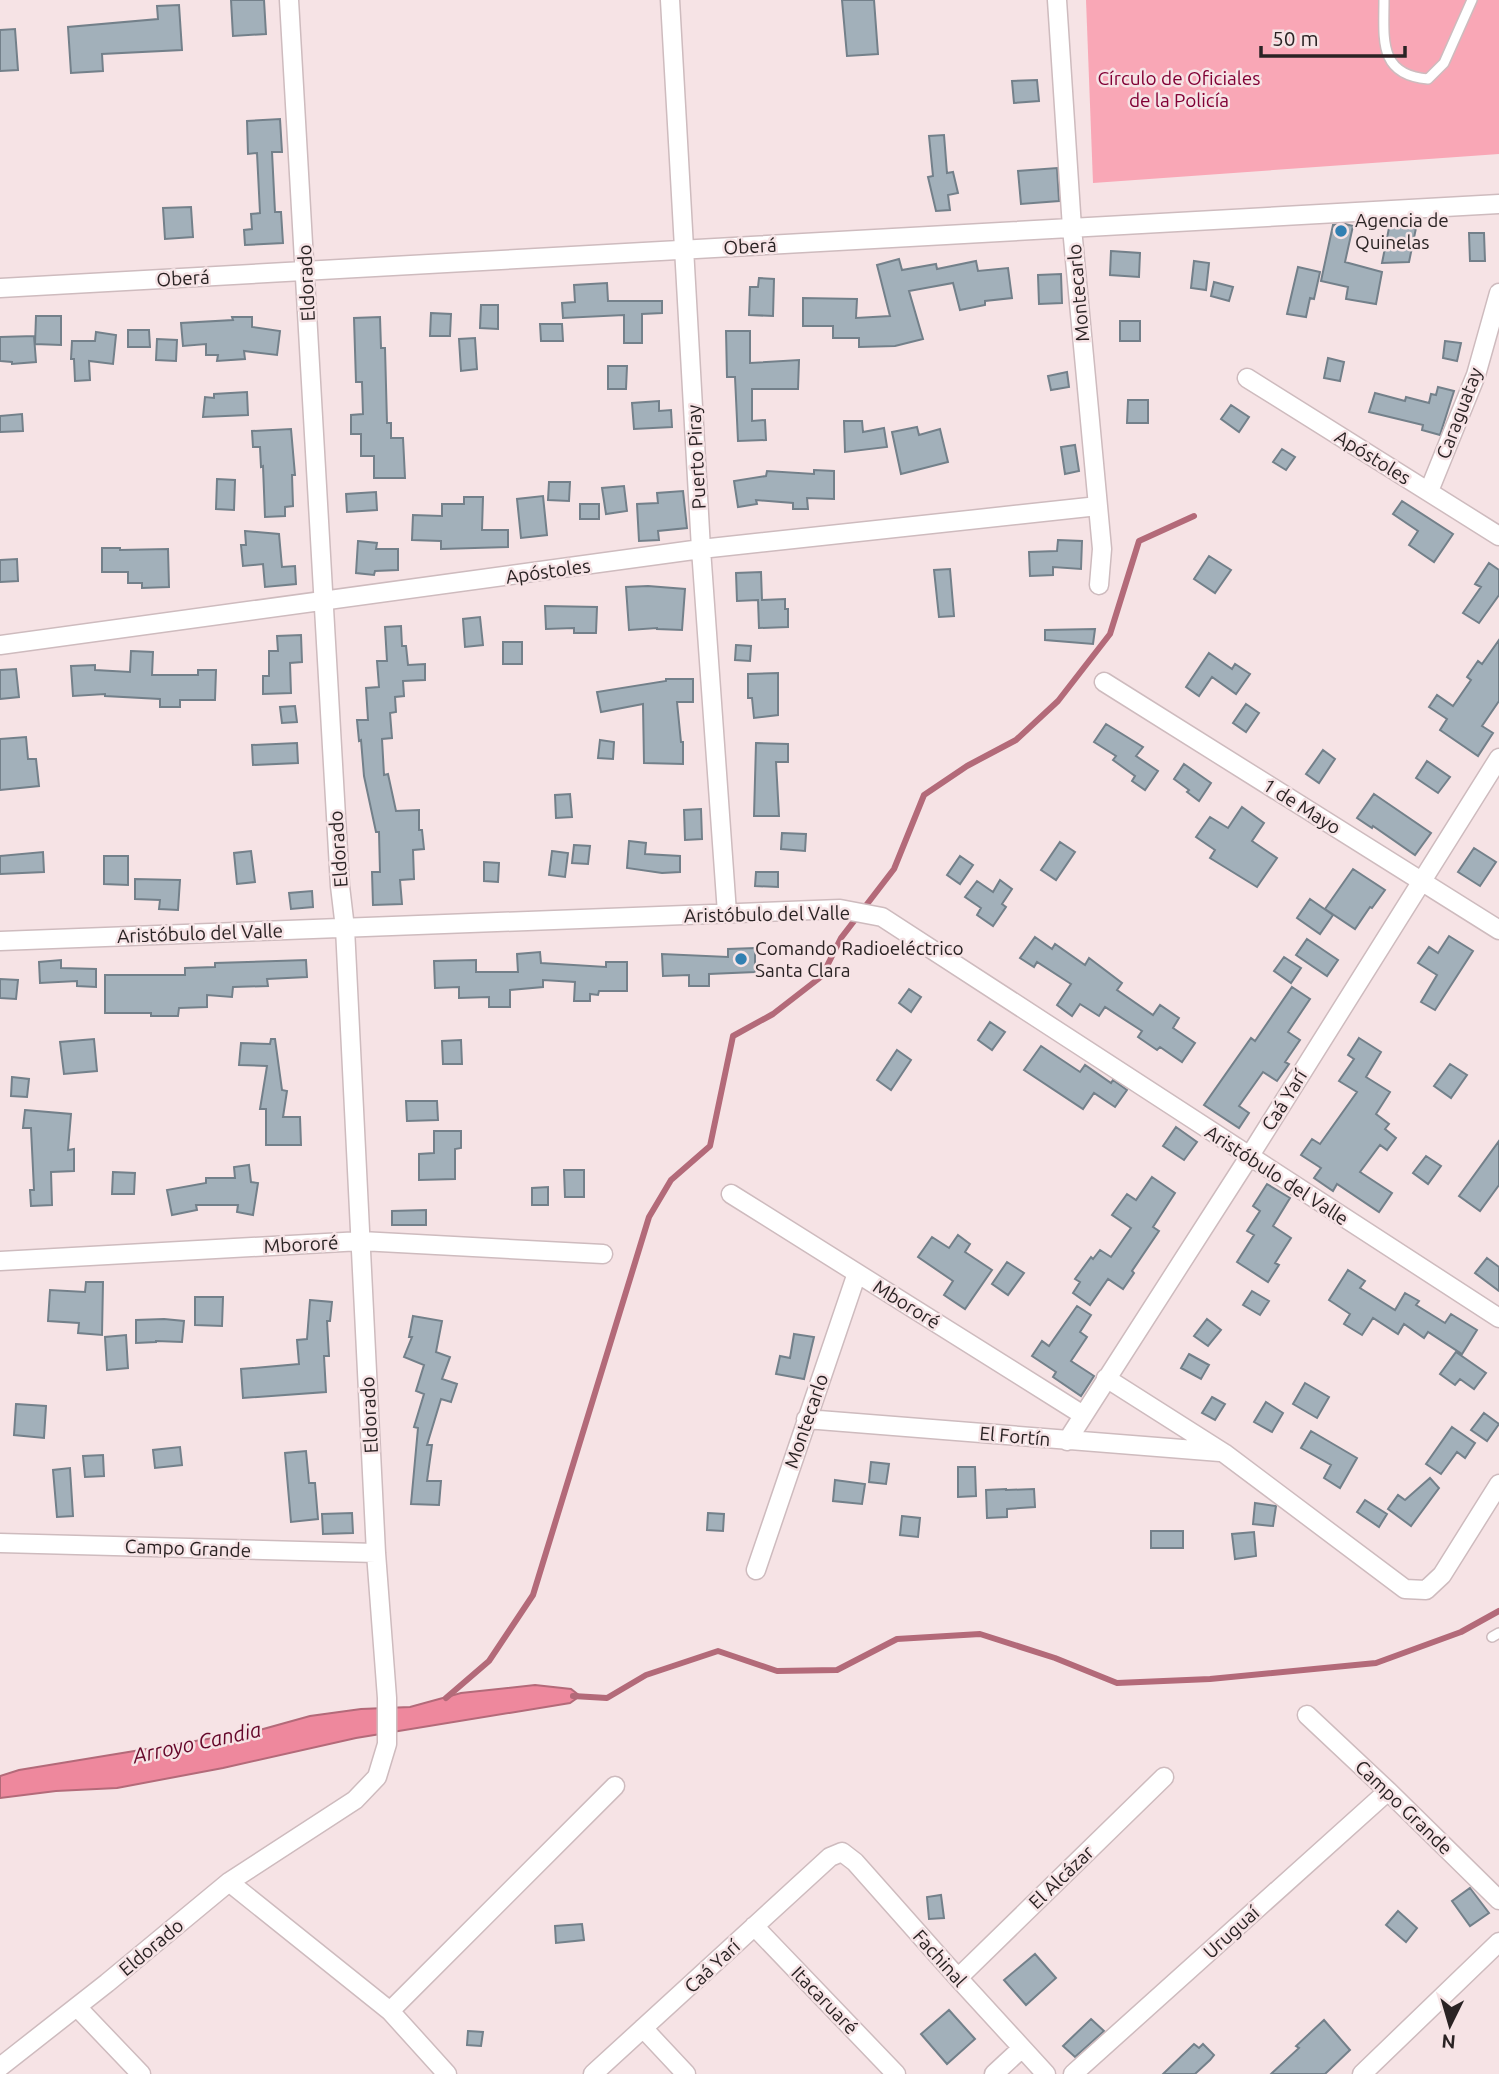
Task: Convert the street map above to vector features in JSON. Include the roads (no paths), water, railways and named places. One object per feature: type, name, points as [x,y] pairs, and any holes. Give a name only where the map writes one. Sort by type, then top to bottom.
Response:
[{"type":"street","name":"Eldorado","points":[[0,2067],[229,1882],[355,1800],[377,1777],[387,1744],[387,1698],[376,1553],[345,928],[340,886],[289,0]]},
{"type":"street","name":"Puerto Piray","points":[[670,0],[701,549],[727,913]]},
{"type":"street","name":"Montecarlo","points":[[1057,0],[1072,228],[1102,549],[1099,585]]},
{"type":"street","name":"Oberá","points":[[0,288],[1499,204]]},
{"type":"street","name":"Caraguatay","points":[[1429,491],[1476,375],[1499,293]]},
{"type":"street","name":"Apóstoles","points":[[1247,377],[1499,536]]},
{"type":"street","name":"Apóstoles","points":[[0,645],[701,549],[1098,506]]},
{"type":"street","name":"1 de Mayo","points":[[1104,682],[1499,930]]},
{"type":"street","name":"Caá Yarí","points":[[1067,1441],[1499,758]]},
{"type":"street","name":"Aristóbulo del Valle","points":[[0,941],[840,909],[882,917],[1499,1318]]},
{"type":"street","name":"Mbororé","points":[[731,1194],[1083,1415]]},
{"type":"street","name":"Mbororé","points":[[0,1261],[361,1241],[603,1254]]},
{"type":"street","name":"Montecarlo","points":[[756,1570],[857,1273]]},
{"type":"street","points":[[1106,1378],[1224,1453],[1405,1589],[1426,1590],[1442,1575],[1499,1484]]},
{"type":"street","name":"El Fortín","points":[[806,1419],[1224,1453]]},
{"type":"street","name":"Campo Grande","points":[[0,1543],[376,1553]]},
{"type":"street","name":"Campo Grande","points":[[1307,1715],[1499,1900]]},
{"type":"street","name":"El Alcázar","points":[[958,1978],[1164,1777]]},
{"type":"street","points":[[390,2011],[615,1786]]},
{"type":"street","name":"Uruguaí","points":[[1073,2074],[1388,1791]]},
{"type":"street","name":"Fachinal","points":[[830,1857],[842,1852],[855,1862],[1046,2074]]},
{"type":"street","name":"Caá Yarí","points":[[593,2074],[830,1857]]},
{"type":"street","points":[[229,1882],[390,2011],[447,2074]]},
{"type":"street","name":"Itacaruaré","points":[[754,1926],[896,2074]]},
{"type":"street","points":[[1362,2074],[1499,1942]]},
{"type":"street","points":[[77,2007],[141,2074]]},
{"type":"street","points":[[643,2028],[686,2074]]},
{"type":"street","points":[[994,2074],[1022,2048]]},
{"type":"lane","points":[[1384,0],[1384,44],[1394,66],[1409,78],[1428,79],[1444,63],[1472,0]]},
{"type":"water","name":"Arroyo Candia","points":[[535,1685],[571,1689],[580,1696],[570,1703],[356,1738],[223,1768],[117,1788],[56,1791],[0,1798],[0,1776],[19,1770],[256,1731],[310,1716],[361,1709],[410,1707],[461,1693]]},
{"type":"waterway","points":[[446,1698],[489,1661],[533,1595],[649,1217],[671,1180],[710,1146],[733,1036],[773,1014],[822,976],[841,938],[894,869],[924,795],[967,766],[1016,740],[1058,701],[1110,634],[1139,541],[1194,516]]},
{"type":"waterway","points":[[573,1696],[607,1698],[646,1675],[718,1651],[777,1671],[837,1670],[897,1639],[980,1634],[1055,1658],[1117,1683],[1210,1679],[1376,1663],[1461,1632],[1499,1611]]},
{"type":"place","name":"Agencia de Quinelas","points":[[1341,231]]},
{"type":"place","name":"Comando Radioeléctrico Santa Clara","points":[[741,959]]},
{"type":"park label","name":"Círculo de Oficiales de la Policía","points":[[1179,89]]}]
